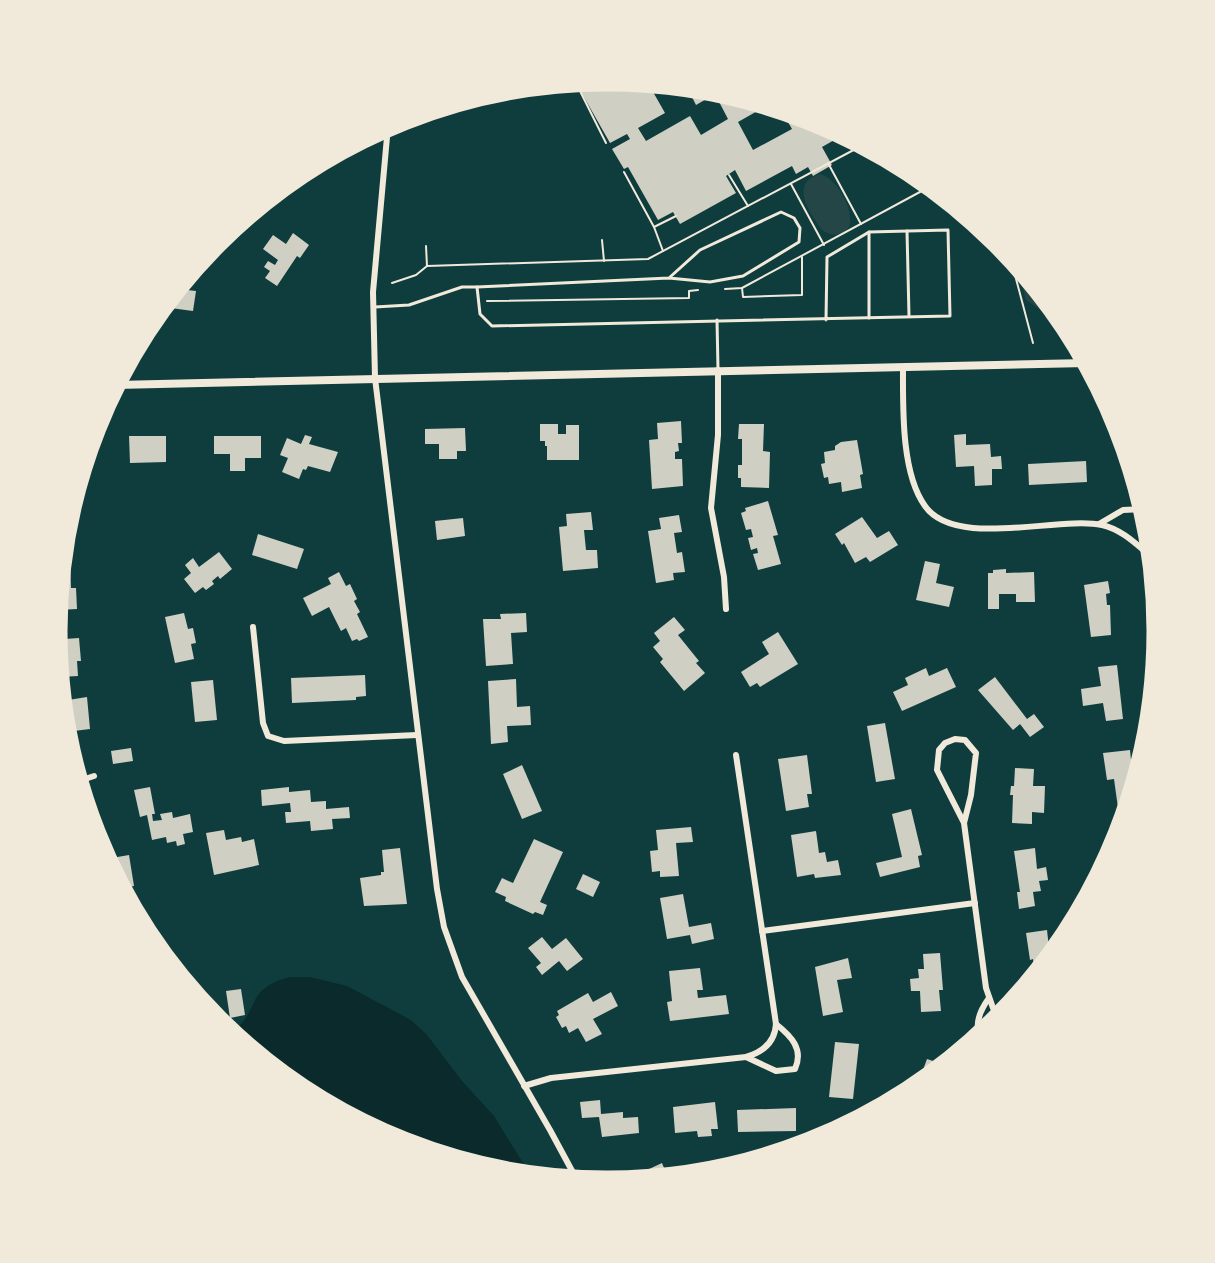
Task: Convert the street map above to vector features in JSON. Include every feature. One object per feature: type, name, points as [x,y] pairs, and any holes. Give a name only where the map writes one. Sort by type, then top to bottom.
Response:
[{"type":"street","points":[[387,137],[373,307],[375,378],[437,889],[449,943],[477,1007],[572,1172]]},
{"type":"street","points":[[126,385],[1077,363]]},
{"type":"street","points":[[903,367],[905,436],[914,483],[925,507],[952,524],[977,529],[1099,524],[1126,536],[1142,549]]},
{"type":"street","points":[[718,370],[718,435],[711,508],[724,577],[726,609]]},
{"type":"street","points":[[1099,524],[1123,510],[1135,509]]},
{"type":"street","points":[[253,627],[262,723],[268,736],[284,741],[417,735]]},
{"type":"street","points":[[964,823],[971,795],[976,753],[965,740],[955,739],[945,743],[939,750],[938,770],[964,823],[989,998],[995,1009]]},
{"type":"street","points":[[524,1086],[551,1078],[746,1057],[767,1046],[775,1032],[776,1024],[736,756]]},
{"type":"street","points":[[86,779],[94,776]]},
{"type":"street","points":[[762,931],[975,903]]},
{"type":"street","points":[[979,1025],[979,1017],[989,998]]},
{"type":"street","points":[[746,1057],[776,1071],[795,1069],[798,1051],[794,1041],[776,1024]]},
{"type":"lane","points":[[373,307],[409,305],[462,287],[669,278],[710,282],[743,276],[799,242],[800,228],[794,218],[781,212],[765,218],[700,250],[669,278]]},
{"type":"lane","points":[[907,231],[909,317]]},
{"type":"lane","points":[[477,287],[480,314],[492,326],[717,320],[826,320],[950,315],[948,231],[869,232],[827,257],[826,320]]},
{"type":"lane","points":[[869,232],[869,318]]},
{"type":"lane","points":[[717,320],[718,370]]},
{"type":"path","points":[[580,91],[606,143]]},
{"type":"path","points":[[392,283],[416,275],[427,266],[648,259],[854,150]]},
{"type":"path","points":[[828,163],[861,224]]},
{"type":"path","points":[[624,172],[654,227],[663,251]]},
{"type":"path","points":[[729,175],[748,206]]},
{"type":"path","points":[[791,183],[824,245]]},
{"type":"path","points":[[721,289],[742,288],[922,191]]},
{"type":"path","points":[[654,227],[676,216]]},
{"type":"path","points":[[602,240],[604,261]]},
{"type":"path","points":[[426,246],[427,266]]},
{"type":"path","points":[[742,288],[743,297],[802,295],[802,257]]},
{"type":"path","points":[[1015,274],[1033,343]]},
{"type":"path","points":[[478,301],[689,298],[689,291],[699,290]]},
{"type":"shaded area","points":[[820,174],[833,182],[847,204],[849,227],[840,234],[829,234],[822,230],[804,199],[805,184]]},
{"type":"shaded area","points":[[1022,283],[1044,312],[1026,300]]},
{"type":"shaded area","points":[[290,977],[310,977],[347,986],[411,1020],[427,1035],[462,1081],[494,1116],[525,1166],[467,1155],[400,1132],[337,1100],[278,1061],[238,1027],[247,1017],[259,994],[275,982]]},
{"type":"building","points":[[580,91],[653,92],[665,113],[638,128],[646,141],[690,116],[701,135],[728,119],[719,101],[757,111],[738,122],[753,150],[792,129],[787,121],[834,140],[822,147],[832,165],[813,176],[808,167],[796,174],[792,166],[746,191],[735,170],[726,176],[736,193],[680,224],[673,212],[658,220],[628,167],[624,169],[612,149],[630,139],[627,134],[610,143]]},
{"type":"building","points":[[692,97],[706,99],[696,105]]},
{"type":"building","points":[[293,233],[309,245],[300,258],[297,256],[277,286],[265,278],[270,271],[264,267],[268,261],[275,265],[278,260],[263,249],[273,235],[286,244]]},
{"type":"building","points":[[187,290],[196,291],[193,311],[173,308]]},
{"type":"building","points":[[681,421],[682,443],[678,443],[679,451],[675,452],[675,459],[682,459],[683,486],[652,489],[649,440],[658,439],[657,423]]},
{"type":"building","points":[[540,424],[558,424],[558,434],[566,434],[566,425],[579,425],[579,460],[547,460],[547,446],[545,446],[545,441],[540,441]]},
{"type":"building","points":[[739,424],[764,424],[763,451],[770,452],[769,488],[741,487],[741,478],[738,478],[738,465],[742,465],[742,439],[738,439]]},
{"type":"building","points":[[465,428],[466,451],[457,451],[457,459],[439,459],[439,444],[425,444],[425,429]]},
{"type":"building","points":[[966,434],[966,445],[990,444],[991,457],[1001,456],[1002,469],[992,469],[992,485],[975,486],[974,466],[956,467],[954,435]]},
{"type":"building","points":[[305,435],[312,437],[309,444],[338,452],[330,472],[308,466],[306,470],[303,469],[299,479],[282,472],[288,458],[280,455],[287,438],[301,444]]},
{"type":"building","points":[[129,436],[166,436],[166,462],[130,463]]},
{"type":"building","points":[[214,436],[261,436],[261,458],[245,458],[245,471],[230,471],[230,454],[214,454]]},
{"type":"building","points":[[857,440],[863,474],[860,475],[862,488],[842,492],[841,482],[829,484],[828,477],[824,478],[821,464],[825,463],[824,452],[835,450],[835,446],[841,442]]},
{"type":"building","points":[[1086,461],[1087,482],[1029,485],[1028,464]]},
{"type":"building","points":[[768,501],[778,535],[773,536],[781,564],[758,570],[753,554],[758,553],[757,548],[751,550],[748,538],[753,537],[751,529],[746,530],[741,513],[746,511],[745,508]]},
{"type":"building","points":[[591,512],[593,530],[584,530],[586,550],[597,550],[598,568],[563,571],[559,527],[567,526],[566,514]]},
{"type":"building","points":[[679,515],[682,532],[674,533],[677,553],[682,552],[685,572],[673,573],[674,580],[656,583],[648,531],[661,529],[659,518]]},
{"type":"building","points":[[862,517],[877,538],[889,531],[898,545],[870,562],[866,557],[855,563],[844,543],[842,545],[835,534]]},
{"type":"building","points":[[463,518],[465,536],[437,540],[435,521]]},
{"type":"building","points":[[258,534],[304,549],[297,569],[252,555]]},
{"type":"building","points":[[219,552],[232,569],[220,579],[218,576],[212,581],[214,584],[206,590],[203,587],[195,593],[184,579],[191,573],[185,565],[193,558],[199,567]]},
{"type":"building","points":[[925,561],[940,564],[936,583],[954,587],[949,607],[916,600]]},
{"type":"building","points":[[70,567],[71,588],[76,588],[77,609],[67,610]]},
{"type":"building","points":[[1006,569],[1006,573],[1034,572],[1035,602],[1016,602],[1016,594],[999,594],[999,609],[988,609],[988,573],[993,573],[993,570]]},
{"type":"building","points":[[339,572],[346,586],[350,584],[357,599],[354,601],[360,612],[357,614],[368,637],[359,641],[357,639],[352,641],[346,628],[341,631],[329,607],[312,616],[303,598],[331,584],[328,578]]},
{"type":"building","points":[[1108,581],[1110,593],[1106,594],[1107,605],[1110,605],[1111,635],[1091,637],[1084,585]]},
{"type":"building","points":[[184,613],[188,629],[193,628],[196,643],[191,644],[194,659],[175,663],[165,617]]},
{"type":"building","points":[[526,613],[527,632],[511,633],[513,664],[486,666],[483,619],[501,619],[500,614]]},
{"type":"building","points":[[674,617],[685,630],[678,635],[699,661],[696,663],[705,673],[684,691],[660,662],[663,659],[653,647],[660,641],[654,633]]},
{"type":"building","points":[[778,632],[798,664],[760,687],[757,683],[750,687],[741,672],[769,654],[762,642]]},
{"type":"building","points":[[79,638],[81,661],[77,661],[78,676],[68,677],[66,639]]},
{"type":"building","points":[[1117,665],[1123,719],[1106,721],[1103,703],[1083,706],[1081,689],[1101,686],[1098,667]]},
{"type":"building","points":[[926,668],[929,676],[947,668],[956,687],[902,711],[893,692],[908,685],[905,678]]},
{"type":"building","points":[[365,675],[366,696],[356,697],[356,700],[292,703],[291,678]]},
{"type":"building","points":[[995,677],[1027,719],[1034,714],[1044,727],[1030,737],[1020,724],[1013,730],[978,690]]},
{"type":"building","points":[[516,679],[517,707],[530,706],[531,725],[507,726],[508,742],[491,744],[488,681]]},
{"type":"building","points":[[213,680],[217,720],[195,722],[191,682]]},
{"type":"building","points":[[87,697],[90,729],[75,731],[71,700]]},
{"type":"building","points":[[885,723],[895,779],[876,782],[867,726]]},
{"type":"building","points":[[131,748],[133,761],[113,764],[111,751]]},
{"type":"building","points":[[1130,750],[1132,768],[1119,808],[1114,779],[1107,780],[1103,753]]},
{"type":"building","points":[[807,755],[812,794],[807,794],[809,807],[786,811],[778,759]]},
{"type":"building","points":[[522,765],[542,811],[522,819],[503,774]]},
{"type":"building","points":[[1015,768],[1034,769],[1033,786],[1045,786],[1044,813],[1032,812],[1032,824],[1012,823],[1013,795],[1010,795],[1011,786],[1014,786]]},
{"type":"building","points":[[150,787],[155,814],[152,814],[153,821],[162,820],[160,814],[172,812],[173,818],[190,814],[193,832],[183,834],[185,844],[177,846],[176,841],[167,843],[166,837],[152,840],[147,815],[140,817],[134,790]]},
{"type":"building","points":[[289,787],[289,792],[310,790],[311,802],[326,801],[326,809],[349,807],[350,818],[332,819],[333,829],[311,831],[310,821],[286,823],[285,812],[291,812],[290,803],[262,806],[261,790]]},
{"type":"building","points":[[911,809],[922,855],[918,856],[920,867],[880,877],[876,863],[902,857],[892,814]]},
{"type":"building","points":[[691,827],[693,842],[676,843],[679,876],[660,877],[660,871],[652,872],[650,851],[658,850],[656,830]]},
{"type":"building","points":[[224,830],[226,840],[241,837],[242,842],[254,839],[259,865],[214,875],[206,833]]},
{"type":"building","points":[[816,831],[819,853],[825,852],[827,862],[838,860],[841,875],[815,878],[814,874],[797,877],[791,835]]},
{"type":"building","points":[[534,839],[563,852],[540,902],[547,905],[543,915],[535,912],[533,914],[505,901],[506,897],[495,892],[502,878],[513,883]]},
{"type":"building","points":[[400,848],[407,904],[364,906],[360,878],[381,875],[381,872],[384,872],[382,850]]},
{"type":"building","points":[[1035,848],[1037,869],[1046,867],[1048,880],[1039,881],[1041,891],[1033,892],[1035,906],[1019,909],[1017,892],[1020,892],[1014,851]]},
{"type":"building","points":[[129,855],[134,886],[131,887],[116,857]]},
{"type":"building","points":[[583,874],[600,882],[593,897],[576,889]]},
{"type":"building","points":[[683,894],[689,927],[711,923],[714,939],[692,944],[690,935],[667,939],[660,898]]},
{"type":"building","points":[[1047,930],[1049,945],[1034,965],[1033,959],[1030,960],[1026,933]]},
{"type":"building","points":[[542,937],[552,949],[566,938],[583,959],[567,971],[559,961],[542,975],[536,967],[541,963],[528,948]]},
{"type":"building","points":[[940,953],[943,990],[939,990],[941,1011],[921,1012],[920,991],[911,991],[910,979],[919,978],[918,969],[924,969],[923,954]]},
{"type":"building","points":[[848,958],[852,978],[837,980],[843,1012],[823,1016],[815,967]]},
{"type":"building","points":[[700,968],[703,990],[697,990],[698,998],[726,995],[729,1014],[670,1021],[667,1002],[672,1001],[669,971]]},
{"type":"building","points":[[241,989],[245,1015],[230,1018],[226,991]]},
{"type":"building","points":[[611,992],[618,1006],[593,1019],[602,1034],[586,1042],[578,1028],[569,1033],[566,1026],[562,1028],[556,1017],[559,1015],[557,1011],[588,993],[593,1002]]},
{"type":"building","points":[[835,1042],[859,1044],[853,1099],[829,1097]]},
{"type":"building","points":[[927,1059],[936,1062],[922,1072]]},
{"type":"building","points":[[600,1100],[601,1114],[623,1112],[623,1118],[638,1117],[639,1133],[602,1137],[599,1117],[582,1118],[580,1102]]},
{"type":"building","points":[[715,1102],[718,1129],[711,1129],[712,1136],[698,1137],[697,1131],[675,1133],[673,1107]]},
{"type":"building","points":[[796,1108],[796,1131],[738,1132],[737,1110]]},
{"type":"building","points":[[662,1163],[665,1170],[643,1172]]}]
